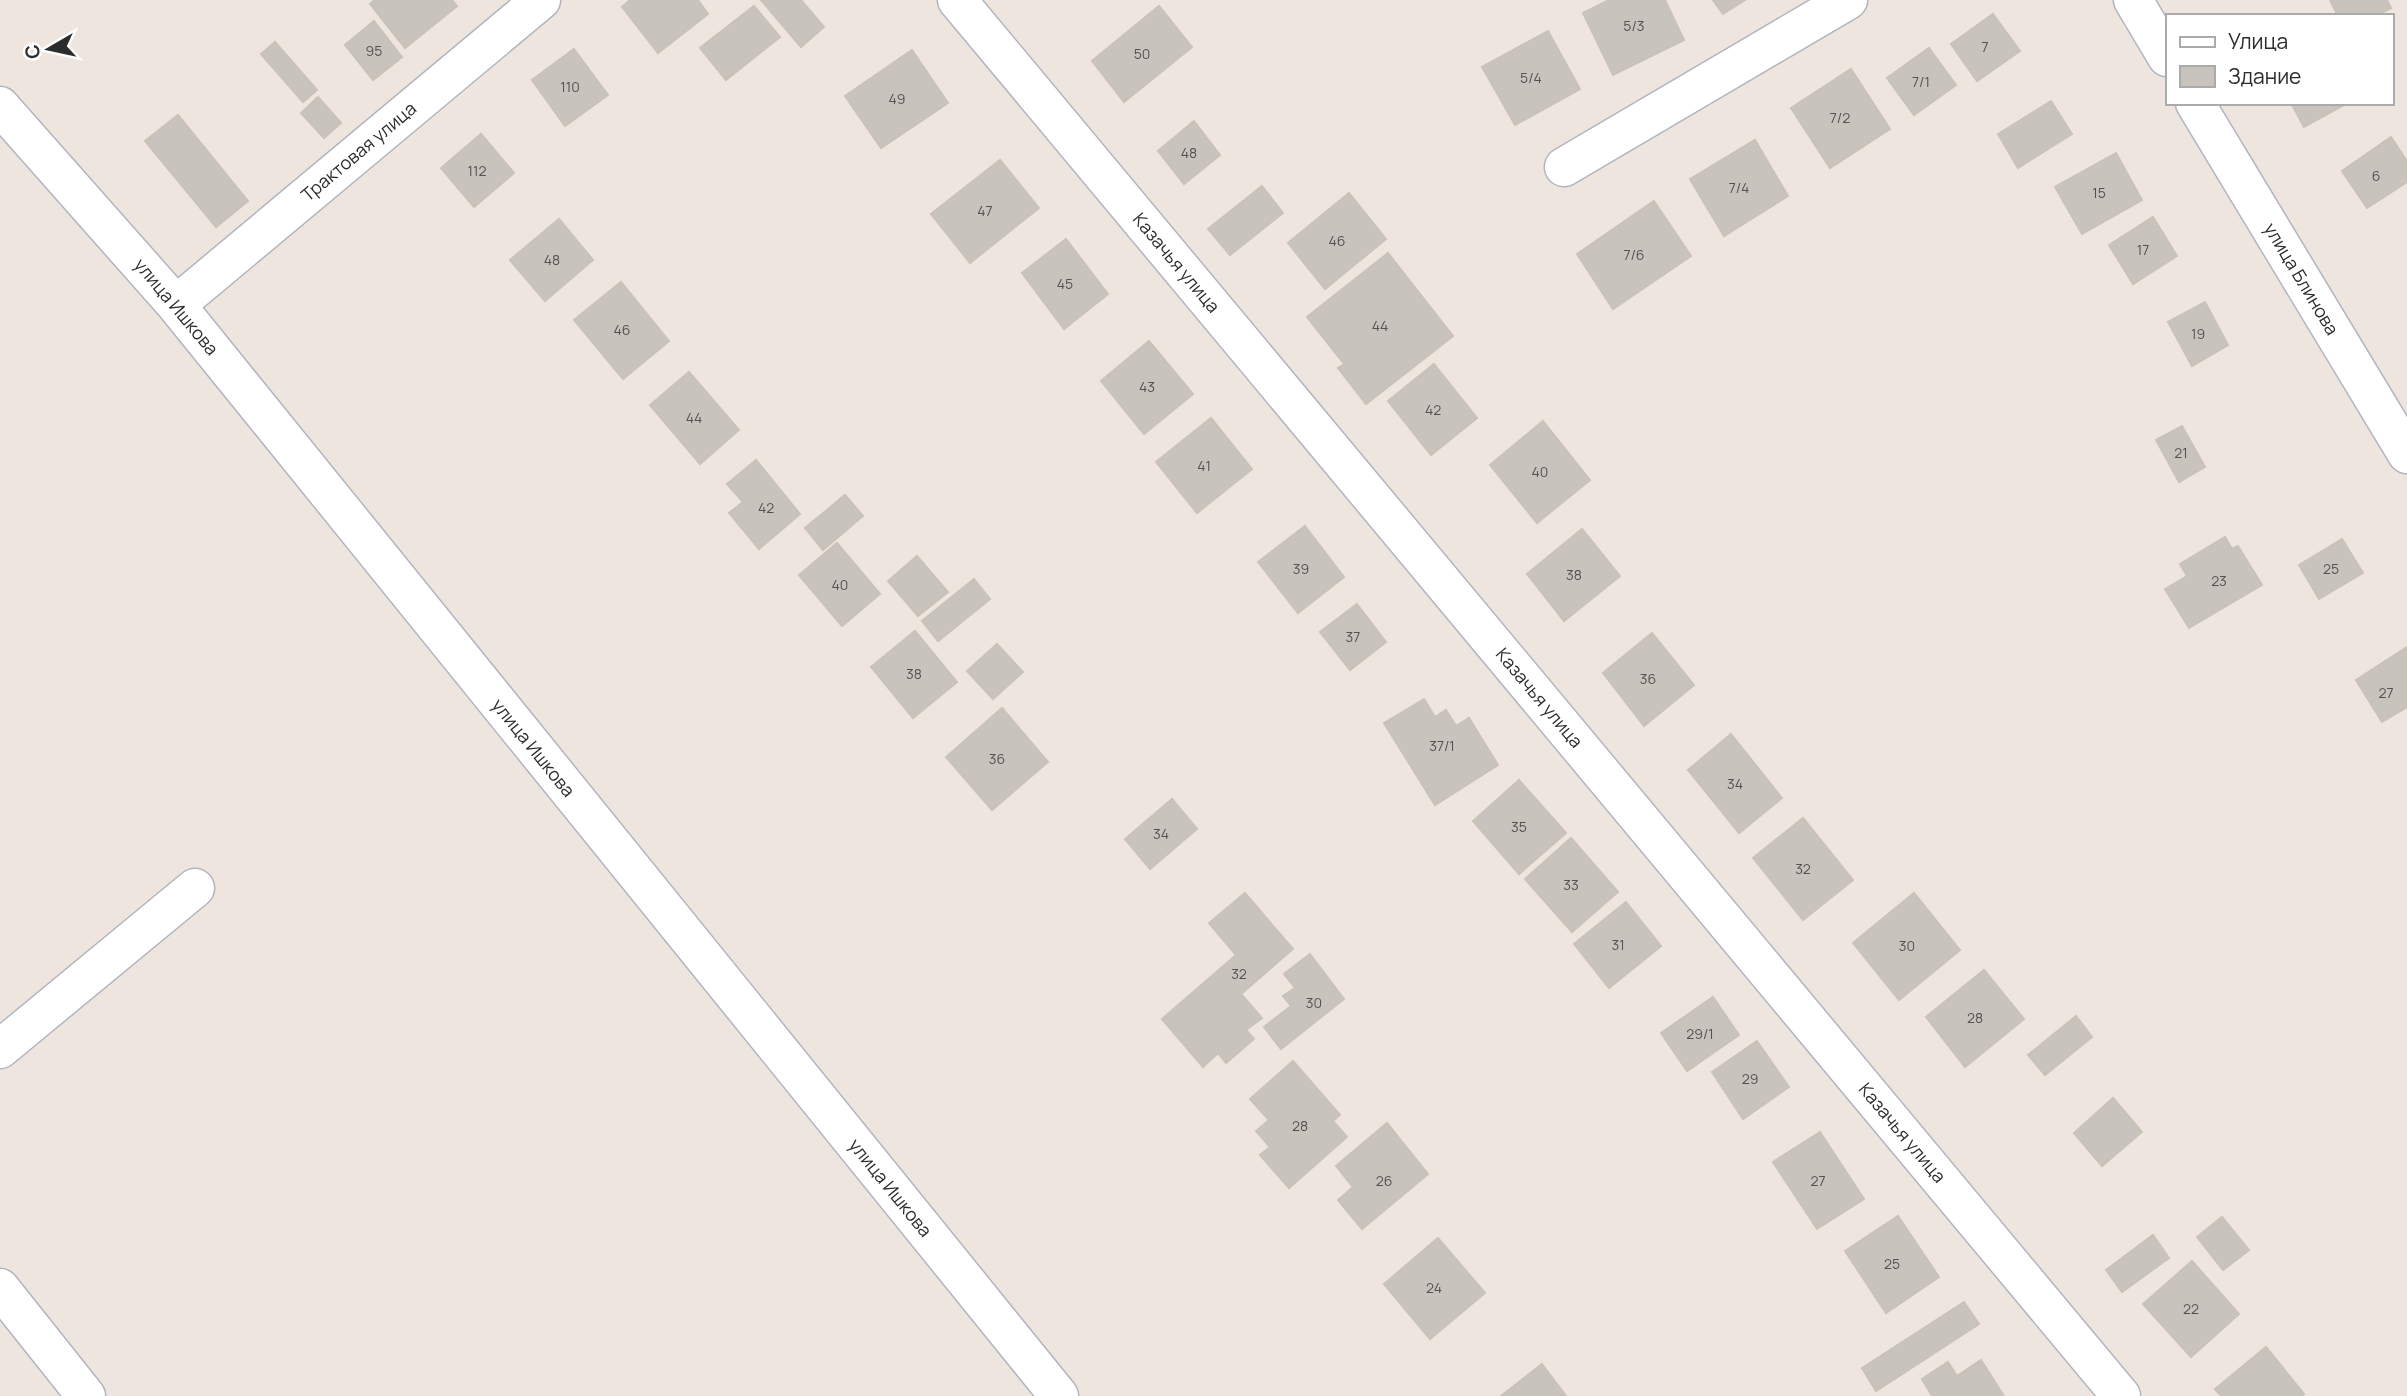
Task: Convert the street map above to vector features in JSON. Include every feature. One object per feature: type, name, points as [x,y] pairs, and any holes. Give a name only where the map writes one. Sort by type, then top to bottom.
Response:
[{"type":"street","name":"Трактовая улица","points":[[176,305],[541,0]]},
{"type":"street","name":"Казачья улица","points":[[957,0],[2122,1396]]},
{"type":"street","points":[[1564,167],[1848,0]]},
{"type":"street","points":[[2133,0],[2166,55]]},
{"type":"street","name":"улица Блинова","points":[[2196,105],[2407,454]]},
{"type":"street","name":"улица Ишкова","points":[[0,106],[176,305],[1059,1396]]},
{"type":"street","points":[[0,1049],[195,888]]},
{"type":"street","points":[[0,1289],[86,1396]]},
{"type":"building","points":[[375,0],[452,0],[457,6],[405,48],[370,4]]},
{"type":"building","points":[[630,0],[698,0],[708,14],[658,53],[622,7]]},
{"type":"building","points":[[761,0],[801,0],[824,27],[801,47]]},
{"type":"building","points":[[1609,0],[1665,0],[1684,40],[1613,75],[1583,13]]},
{"type":"building","points":[[1713,0],[1745,0],[1723,14]]},
{"type":"building","points":[[2330,0],[2387,0],[2391,8],[2380,14],[2337,14]]},
{"type":"building","points":[[754,6],[780,37],[726,80],[700,48]]},
{"type":"building","points":[[1159,6],[1192,47],[1124,102],[1092,61]]},
{"type":"building","points":[[1993,14],[2020,51],[1977,81],[1951,44]]},
{"type":"building","points":[[374,21],[402,57],[373,80],[345,45]]},
{"type":"building","points":[[1548,31],[1580,89],[1515,125],[1482,67]]},
{"type":"building","points":[[275,42],[317,90],[303,102],[261,54]]},
{"type":"building","points":[[1929,48],[1956,85],[1914,115],[1887,78]]},
{"type":"building","points":[[574,49],[608,95],[565,126],[532,80]]},
{"type":"building","points":[[912,50],[948,103],[881,148],[845,96]]},
{"type":"building","points":[[1851,69],[1890,129],[1830,168],[1791,108]]},
{"type":"building","points":[[318,97],[341,123],[324,138],[301,113]]},
{"type":"building","points":[[2051,101],[2072,134],[2018,168],[1998,134]]},
{"type":"building","points":[[2292,105],[2344,105],[2304,127]]},
{"type":"building","points":[[178,115],[248,201],[216,227],[145,141]]},
{"type":"building","points":[[1194,121],[1220,155],[1184,184],[1158,151]]},
{"type":"building","points":[[481,134],[514,173],[474,207],[441,168]]},
{"type":"building","points":[[2391,137],[2407,161],[2407,182],[2367,208],[2342,171]]},
{"type":"building","points":[[1755,140],[1788,196],[1724,236],[1690,179]]},
{"type":"building","points":[[2116,153],[2142,200],[2082,234],[2055,187]]},
{"type":"building","points":[[1000,160],[1039,208],[970,263],[931,214]]},
{"type":"building","points":[[1262,186],[1283,213],[1230,255],[1208,229]]},
{"type":"building","points":[[1349,193],[1386,239],[1325,289],[1288,243]]},
{"type":"building","points":[[1654,201],[1691,256],[1613,309],[1577,254]]},
{"type":"building","points":[[2153,217],[2177,256],[2133,284],[2109,245]]},
{"type":"building","points":[[559,219],[593,260],[545,301],[510,260]]},
{"type":"building","points":[[1066,239],[1108,294],[1064,329],[1022,273]]},
{"type":"building","points":[[1388,253],[1453,336],[1366,404],[1338,368],[1344,364],[1307,317]]},
{"type":"building","points":[[621,282],[669,341],[623,379],[574,320]]},
{"type":"building","points":[[2205,302],[2228,345],[2192,366],[2168,322]]},
{"type":"building","points":[[1149,341],[1193,394],[1144,434],[1101,381]]},
{"type":"building","points":[[1434,364],[1477,418],[1431,455],[1388,401]]},
{"type":"building","points":[[689,372],[739,430],[700,464],[650,405]]},
{"type":"building","points":[[1211,418],[1252,469],[1197,513],[1156,462]]},
{"type":"building","points":[[1543,421],[1590,480],[1537,523],[1490,465]]},
{"type":"building","points":[[2182,426],[2205,467],[2179,482],[2156,440]]},
{"type":"building","points":[[756,460],[800,514],[759,549],[729,513],[743,502],[727,484]]},
{"type":"building","points":[[845,495],[863,516],[823,550],[805,528]]},
{"type":"building","points":[[1305,526],[1344,577],[1298,613],[1258,562]]},
{"type":"building","points":[[1582,529],[1620,576],[1564,621],[1527,574]]},
{"type":"building","points":[[2225,537],[2232,549],[2238,546],[2262,585],[2189,628],[2165,589],[2187,576],[2180,564]]},
{"type":"building","points":[[2342,539],[2363,573],[2319,599],[2299,565]]},
{"type":"building","points":[[837,543],[880,594],[842,626],[799,575]]},
{"type":"building","points":[[917,556],[948,592],[918,616],[888,581]]},
{"type":"building","points":[[974,579],[990,599],[938,641],[922,621]]},
{"type":"building","points":[[1357,604],[1386,642],[1350,670],[1320,632]]},
{"type":"building","points":[[915,631],[957,682],[913,718],[871,667]]},
{"type":"building","points":[[1652,633],[1694,685],[1644,726],[1603,673]]},
{"type":"building","points":[[997,644],[1023,672],[993,699],[967,671]]},
{"type":"building","points":[[2407,647],[2407,707],[2382,722],[2356,680]]},
{"type":"building","points":[[1424,699],[1435,717],[1446,710],[1456,726],[1469,718],[1498,765],[1435,805],[1384,723]]},
{"type":"building","points":[[1002,708],[1048,762],[992,810],[946,757]]},
{"type":"building","points":[[1731,734],[1782,798],[1739,833],[1688,770]]},
{"type":"building","points":[[1519,780],[1566,833],[1519,874],[1473,821]]},
{"type":"building","points":[[1172,799],[1197,829],[1150,869],[1125,839]]},
{"type":"building","points":[[1803,818],[1853,880],[1803,920],[1753,858]]},
{"type":"building","points":[[1571,838],[1618,892],[1572,932],[1525,879]]},
{"type":"building","points":[[1245,893],[1293,949],[1241,994],[1262,1018],[1246,1030],[1254,1039],[1226,1063],[1218,1053],[1203,1067],[1162,1019],[1236,955],[1209,923]]},
{"type":"building","points":[[1914,893],[1960,950],[1899,1000],[1853,943]]},
{"type":"building","points":[[1626,902],[1661,946],[1609,988],[1574,944]]},
{"type":"building","points":[[1310,954],[1344,999],[1281,1049],[1264,1027],[1291,1006],[1283,996],[1295,988],[1284,974]]},
{"type":"building","points":[[1984,970],[2024,1019],[1965,1067],[1926,1017]]},
{"type":"building","points":[[1713,997],[1739,1035],[1687,1071],[1661,1033]]},
{"type":"building","points":[[2076,1016],[2092,1037],[2045,1075],[2028,1055]]},
{"type":"building","points":[[1757,1041],[1789,1087],[1743,1119],[1712,1072]]},
{"type":"building","points":[[1293,1061],[1340,1115],[1333,1121],[1347,1137],[1289,1188],[1260,1155],[1270,1147],[1256,1131],[1269,1120],[1250,1099]]},
{"type":"building","points":[[2113,1098],[2142,1132],[2102,1166],[2074,1133]]},
{"type":"building","points":[[1387,1123],[1428,1174],[1362,1229],[1338,1200],[1353,1187],[1336,1166]]},
{"type":"building","points":[[1820,1132],[1864,1199],[1817,1229],[1773,1162]]},
{"type":"building","points":[[1898,1216],[1939,1277],[1886,1313],[1845,1251]]},
{"type":"building","points":[[2222,1217],[2249,1250],[2223,1270],[2197,1237]]},
{"type":"building","points":[[2153,1235],[2169,1258],[2122,1292],[2106,1270]]},
{"type":"building","points":[[1438,1238],[1485,1293],[1430,1339],[1384,1284]]},
{"type":"building","points":[[2192,1261],[2239,1314],[2191,1357],[2143,1304]]},
{"type":"building","points":[[1964,1302],[1979,1324],[1876,1391],[1862,1368]]},
{"type":"building","points":[[2266,1347],[2304,1394],[2221,1396],[2215,1389]]},
{"type":"building","points":[[1981,1360],[2004,1396],[1932,1396],[1922,1379],[1948,1362],[1957,1376]]},
{"type":"building","points":[[1542,1364],[1566,1396],[1501,1396]]}]
